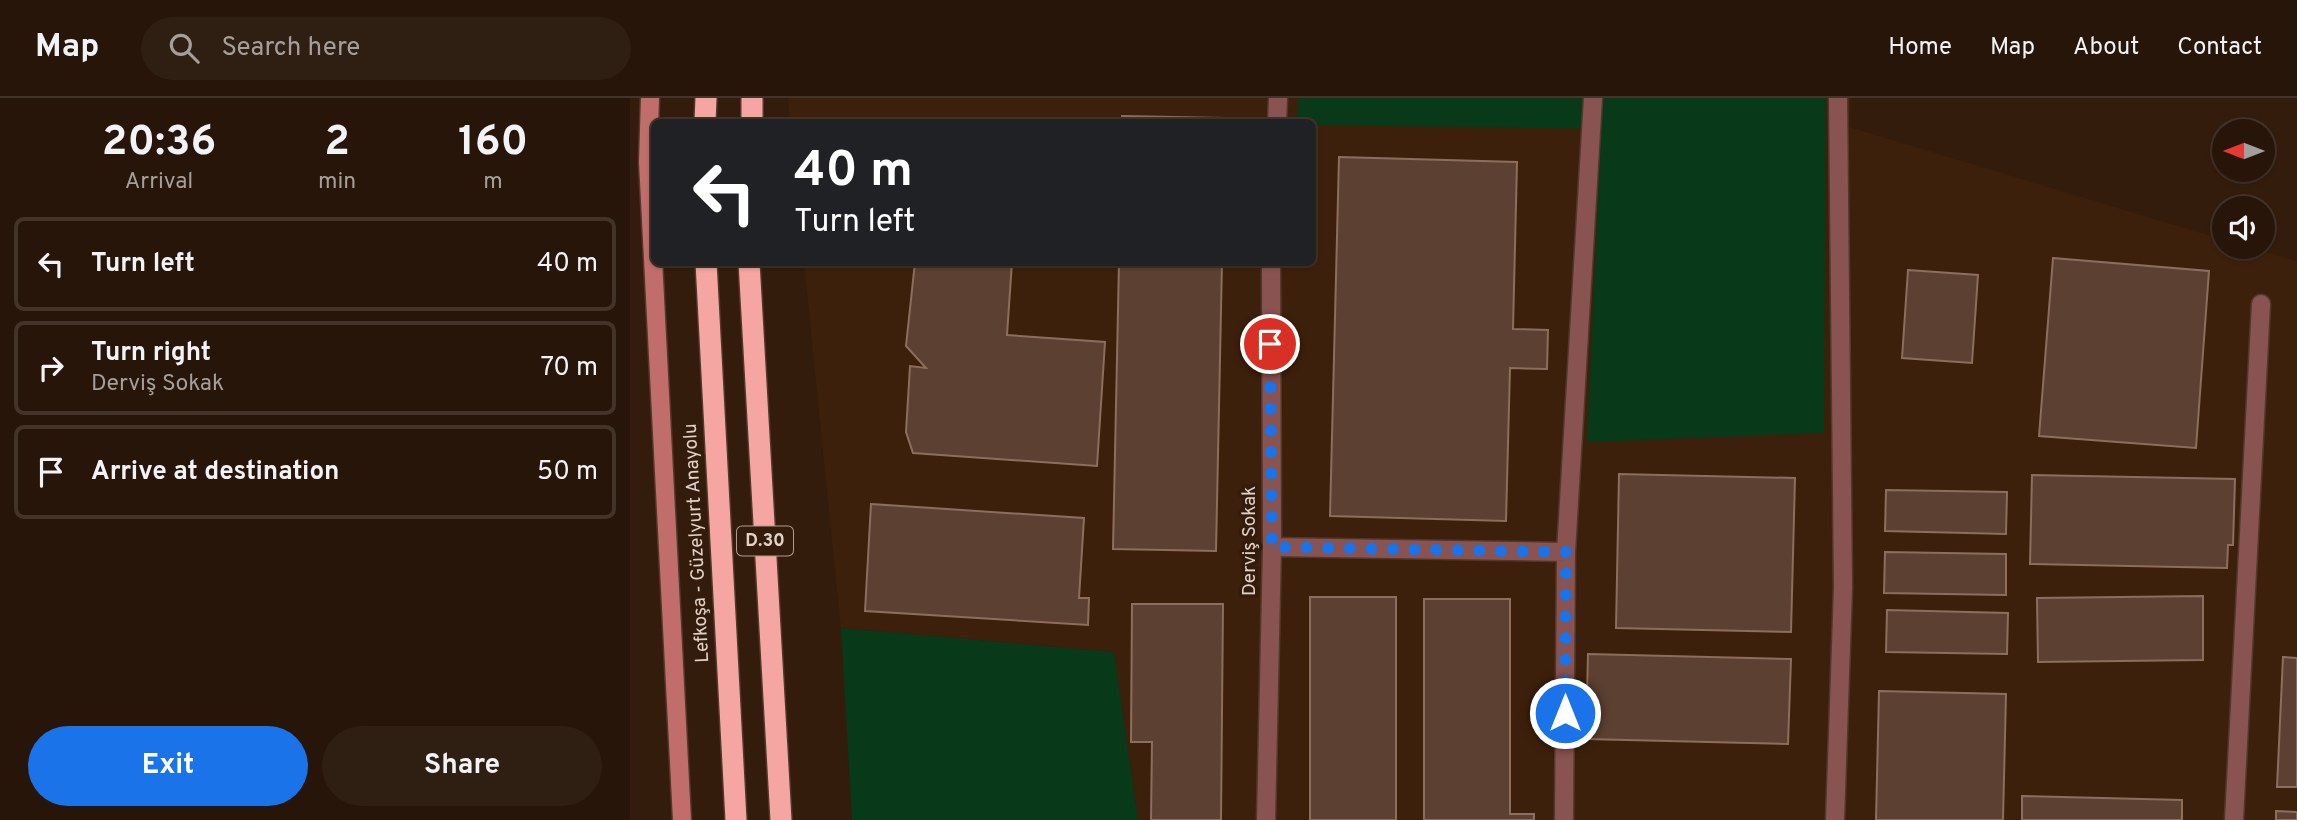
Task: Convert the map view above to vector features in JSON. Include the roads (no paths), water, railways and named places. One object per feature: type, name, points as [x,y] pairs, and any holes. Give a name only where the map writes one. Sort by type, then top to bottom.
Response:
[{"type":"highway","points":[[705,119],[706,98]]},
{"type":"highway","points":[[752,98],[752,119]]},
{"type":"highway","name":"Lefkoşa - Güzelyurt Anayolu","points":[[706,266],[736,820]]},
{"type":"highway","name":"D.30","points":[[749,266],[781,820]]},
{"type":"street","points":[[650,98],[648,162],[651,220]]},
{"type":"street","points":[[1277,119],[1278,98]]},
{"type":"street","points":[[1564,820],[1566,552],[1593,98]]},
{"type":"street","points":[[1835,820],[1843,588],[1838,98]]},
{"type":"street","points":[[653,266],[682,820]]},
{"type":"street","name":"Derviş Sokak","points":[[1266,820],[1272,547],[1271,266]]},
{"type":"street","points":[[2234,820],[2262,304]]},
{"type":"street","points":[[1272,547],[1566,552]]}]
